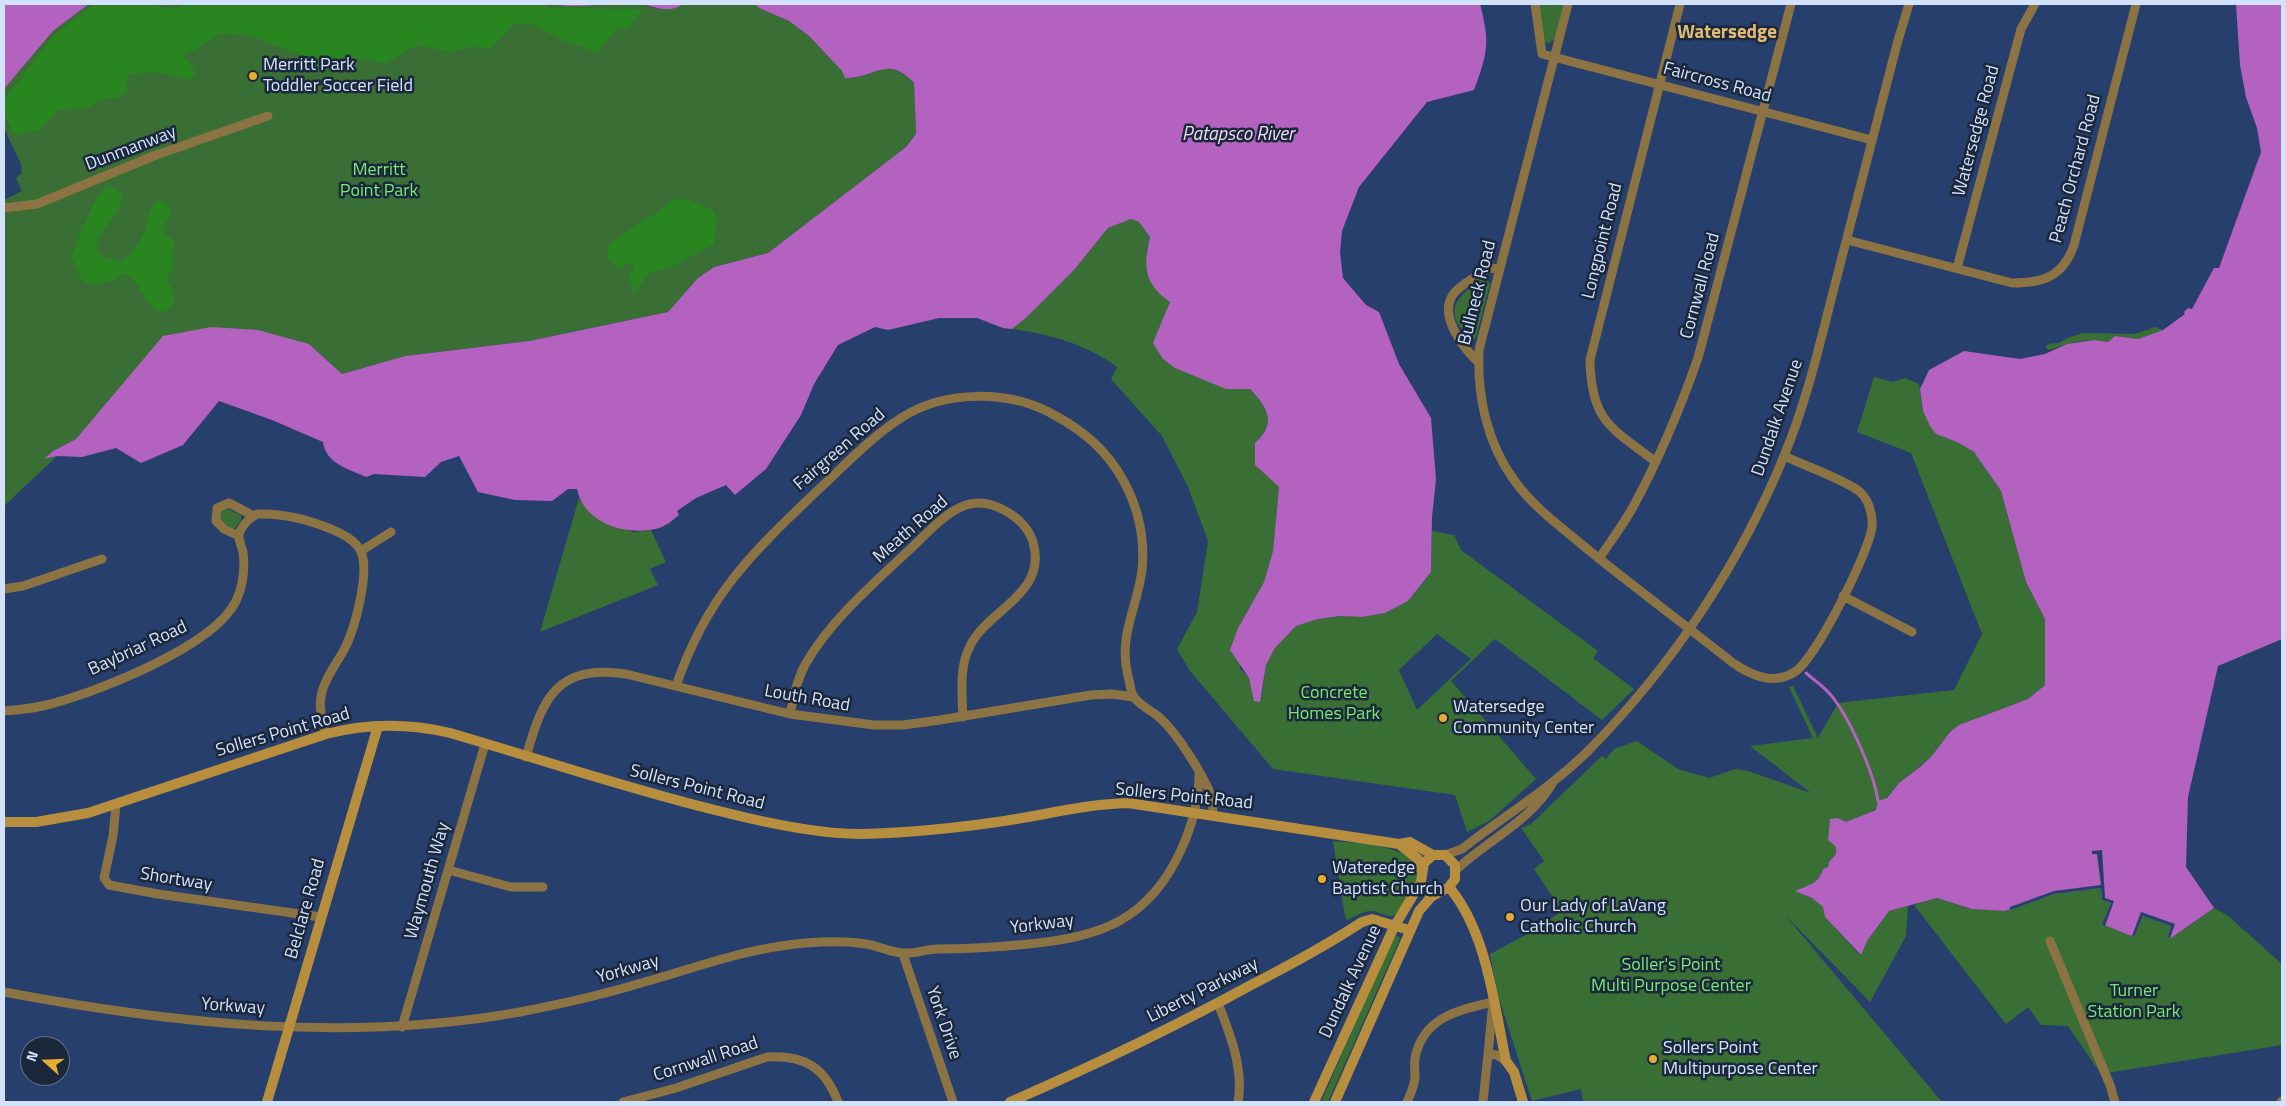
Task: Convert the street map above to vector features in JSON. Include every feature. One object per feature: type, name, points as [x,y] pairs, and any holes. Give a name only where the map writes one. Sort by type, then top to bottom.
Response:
[{"type":"main road","name":"Belclare Road","points":[[267,1102],[378,726]]},
{"type":"main road","name":"Sollers Point Road","points":[[4,822],[36,822],[116,805],[236,762],[352,727],[426,727],[620,785],[764,822],[859,834],[966,826],[1128,803],[1400,844],[1410,842],[1432,855]]},
{"type":"main road","points":[[1400,844],[1418,860],[1422,873],[1432,889],[1445,888],[1466,909],[1471,920],[1493,1002],[1506,1061],[1514,1072],[1523,1102]]},
{"type":"main road","name":"Dundalk Avenue","points":[[1314,1102],[1394,927],[1421,882],[1427,858],[1432,855],[1445,855]]},
{"type":"main road","points":[[1445,855],[1453,860],[1457,869]]},
{"type":"main road","name":"Dundalk Avenue","points":[[1335,1102],[1409,930],[1419,911],[1431,897],[1455,879],[1457,869]]},
{"type":"main road","name":"Liberty Parkway","points":[[1010,1102],[1218,1004],[1295,962],[1362,922],[1372,919],[1409,930]]},
{"type":"street","points":[[1535,4],[1542,54],[1554,57]]},
{"type":"street","name":"Bullneck Road","points":[[1568,4],[1483,334],[1479,363],[1483,409],[1491,436],[1514,480],[1549,518],[1733,663],[1749,674],[1766,678],[1775,678],[1796,671],[1808,660],[1843,596],[1870,537],[1872,524],[1870,509],[1860,492],[1784,456]]},
{"type":"street","name":"Longpoint Road","points":[[1656,462],[1601,416],[1592,390],[1590,360],[1680,4]]},
{"type":"street","name":"Cornwall Road","points":[[1599,559],[1632,509],[1656,462],[1681,406],[1698,358],[1791,4]]},
{"type":"street","name":"Dundalk Avenue","points":[[1445,855],[1462,849],[1553,782],[1588,751],[1656,674],[1689,628],[1735,556],[1769,492],[1784,456],[1812,372],[1909,4]]},
{"type":"street","name":"Watersedge Road","points":[[1957,268],[2021,29],[2035,4]]},
{"type":"street","name":"Peach Orchard Road","points":[[1847,240],[2012,283],[2032,283],[2051,277],[2066,262],[2074,245],[2136,4]]},
{"type":"street","name":"Faircross Road","points":[[1554,57],[1872,140]]},
{"type":"street","name":"Dunmanway","points":[[4,208],[37,204],[156,155],[268,116]]},
{"type":"street","points":[[1479,363],[1470,354],[1448,316],[1449,304],[1455,291],[1490,268],[1500,269]]},
{"type":"street","name":"Fairgreen Road","points":[[676,686],[693,642],[726,586],[778,528],[850,458],[877,435],[902,417],[919,408],[947,400],[981,396],[1023,401],[1046,410],[1073,426],[1101,448],[1112,462],[1132,497],[1142,538],[1143,555],[1142,571],[1124,649],[1125,665],[1134,697]]},
{"type":"street","points":[[254,516],[245,524],[239,536],[224,529],[216,521],[217,508],[229,503],[254,516],[279,514],[310,520],[352,540],[361,551],[364,573],[353,625],[345,648],[326,680],[321,698],[322,720],[326,734]]},
{"type":"street","name":"Meath Road","points":[[790,714],[796,688],[805,665],[841,617],[934,526],[958,509],[978,503],[1000,509],[1021,522],[1033,542],[1034,564],[1026,587],[1017,599],[977,634],[970,645],[962,677],[963,716]]},
{"type":"street","points":[[361,551],[391,532]]},
{"type":"street","name":"Baybriar Road","points":[[4,711],[42,706],[99,686],[158,662],[201,638],[222,621],[237,599],[244,574],[244,559],[239,536]]},
{"type":"street","points":[[4,589],[23,586],[102,559]]},
{"type":"street","points":[[1843,596],[1912,632]]},
{"type":"street","name":"Louth Road","points":[[526,757],[537,720],[544,706],[562,684],[576,676],[604,670],[790,714],[874,725],[903,725],[1091,695],[1112,694],[1134,697]]},
{"type":"street","points":[[1134,697],[1160,718],[1176,735],[1211,796],[1214,815]]},
{"type":"street","name":"Waymouth Way","points":[[402,1027],[485,744]]},
{"type":"street","points":[[1194,812],[1199,790],[1199,774]]},
{"type":"street","name":"Dundalk Avenue","points":[[1457,869],[1475,852],[1521,818],[1544,798],[1553,782]]},
{"type":"street","name":"Shortway","points":[[116,805],[113,836],[104,878],[109,885],[158,894],[321,917]]},
{"type":"street","name":"Yorkway","points":[[4,992],[116,1012],[173,1019],[356,1029],[402,1027],[518,1012],[588,998],[759,949],[786,945],[847,942],[880,947],[903,954],[932,949],[970,949],[1064,940],[1105,928],[1132,913],[1161,886],[1175,864],[1187,836],[1194,812]]},
{"type":"street","points":[[448,870],[511,888],[543,887]]},
{"type":"street","points":[[2050,941],[2110,1085],[2115,1102]]},
{"type":"street","name":"York Drive","points":[[903,954],[953,1102]]},
{"type":"street","points":[[1407,1102],[1415,1078],[1415,1056],[1427,1029],[1446,1015],[1493,1002],[1483,1102]]},
{"type":"street","points":[[1218,1004],[1234,1048],[1238,1067],[1238,1102]]},
{"type":"street","points":[[1488,1054],[1497,1055],[1506,1061]]},
{"type":"street","name":"Cornwall Road","points":[[623,1102],[676,1088],[768,1057],[782,1056],[793,1057],[820,1071],[830,1083],[838,1102]]},
{"type":"green space","name":"Merritt Point Park","points":[[89,4],[641,4],[668,9],[683,4],[755,4],[759,8],[789,21],[809,36],[842,71],[845,78],[888,69],[904,74],[914,83],[916,134],[906,147],[768,253],[714,267],[698,278],[668,312],[529,341],[405,356],[342,374],[309,344],[164,336],[76,439],[53,451],[45,459],[57,456],[4,506],[4,200],[22,191],[16,178],[22,173],[21,164],[4,128],[4,89],[53,31]]},
{"type":"green space","points":[[94,4],[143,4],[175,9],[187,4],[543,4],[551,8],[643,9],[628,29],[617,28],[597,52],[564,41],[529,23],[513,25],[492,48],[469,47],[452,52],[417,45],[386,63],[347,57],[354,69],[351,72],[345,71],[328,55],[312,59],[247,35],[221,33],[186,53],[184,57],[196,73],[190,80],[152,72],[129,75],[126,82],[128,89],[120,97],[100,100],[88,108],[59,110],[39,130],[14,134],[4,112],[4,100],[54,35]]},
{"type":"green space","points":[[1536,4],[1563,4],[1555,39],[1549,43],[1544,42]]},
{"type":"green space","points":[[107,185],[116,189],[124,196],[116,215],[98,237],[97,251],[104,257],[120,262],[123,260],[141,239],[152,207],[159,200],[169,206],[171,215],[166,222],[164,233],[174,241],[172,256],[174,268],[167,275],[167,280],[174,296],[173,301],[165,312],[158,311],[153,307],[136,283],[124,273],[105,283],[83,282],[71,256],[90,211]]},
{"type":"green space","points":[[688,199],[713,210],[717,219],[714,244],[673,266],[648,273],[634,294],[629,277],[634,267],[631,262],[621,268],[615,266],[607,258],[608,246],[639,222],[655,215],[672,200]]},
{"type":"green space","name":"Concrete Homes Park","points":[[1131,219],[1139,222],[1150,237],[1146,253],[1170,302],[1163,321],[1226,389],[1250,389],[1261,402],[1268,415],[1266,428],[1255,443],[1255,465],[1279,487],[1273,551],[1264,582],[1238,628],[1240,668],[1249,678],[1255,701],[1262,694],[1266,665],[1275,648],[1296,626],[1318,619],[1340,616],[1362,617],[1385,613],[1408,601],[1431,572],[1432,531],[1454,535],[1461,550],[1598,651],[1593,658],[1634,689],[1602,720],[1495,639],[1451,681],[1536,779],[1489,821],[1467,832],[1455,795],[1273,769],[1190,671],[1177,649],[1197,612],[1208,541],[1188,487],[1162,436],[1111,379],[1117,367],[1093,352],[1067,341],[1012,329],[1027,317],[1074,270],[1108,228]],"holes":[[[1437,634],[1471,659],[1417,710],[1399,670]]]},
{"type":"green space","points":[[1483,278],[1487,279],[1490,284],[1476,337],[1473,341],[1467,337],[1460,327],[1454,311],[1464,293]]},
{"type":"green space","points":[[2155,327],[2163,330],[2138,339],[2115,336],[2108,342],[2086,340],[2050,350],[2046,348],[2048,344],[2059,343],[2067,338],[2083,333],[2135,334]]},
{"type":"green space","name":"Soller's Point Multi Purpose Center","points":[[1874,377],[1893,382],[1905,378],[1919,384],[1923,411],[1936,434],[1957,442],[1974,452],[2001,491],[2026,582],[2047,626],[2045,685],[2028,699],[1980,717],[1950,732],[1931,757],[1899,783],[1876,810],[1846,822],[1838,818],[1836,854],[1829,862],[1828,867],[1823,869],[1816,881],[1796,891],[1812,898],[1823,907],[1825,917],[1860,955],[1867,941],[1889,911],[1908,906],[1906,936],[1870,1002],[1785,915],[1942,1102],[1583,1102],[1581,1089],[1532,1101],[1498,995],[1490,954],[1535,930],[1562,911],[1534,869],[1544,861],[1521,828],[1531,824],[1602,756],[1606,759],[1614,749],[1637,741],[1678,769],[1709,778],[1735,769],[1748,771],[1811,793],[1750,746],[1813,738],[1789,687],[1793,686],[1818,738],[1838,703],[1954,690],[1982,634],[1911,453],[1857,432]]},
{"type":"green space","points":[[579,498],[592,515],[633,532],[651,530],[666,562],[650,569],[658,585],[540,632]]},
{"type":"green space","points":[[226,508],[241,515],[241,520],[234,529],[220,521],[221,511]]},
{"type":"green space","points":[[1333,841],[1374,845],[1390,849],[1404,854],[1414,862],[1418,872],[1414,886],[1398,913],[1389,916],[1366,911],[1348,920],[1345,917]]},
{"type":"green space","name":"Turner Station Park","points":[[2101,888],[2111,903],[2103,924],[2143,916],[2183,930],[2214,908],[2227,915],[2282,964],[2282,1045],[2101,1074],[2068,1026],[2041,1025],[2028,1007],[2006,1024],[1914,905],[1937,898],[1972,909],[2006,911],[2054,894]]},
{"type":"green space","points":[[1396,936],[1400,937],[1399,941],[1328,1102],[1321,1102],[1393,938]]},
{"type":"water","points":[[632,3],[642,4],[608,4]]},
{"type":"water","points":[[4,4],[89,4],[53,31],[4,89]]},
{"type":"water","points":[[556,4],[608,4],[565,6]]},
{"type":"water","points":[[642,4],[683,4],[673,9],[668,9]]},
{"type":"water","name":"Patapsco River","points":[[755,4],[1480,4],[1486,47],[1474,90],[1427,102],[1359,187],[1342,231],[1340,253],[1343,278],[1366,305],[1379,312],[1399,364],[1431,418],[1436,479],[1432,517],[1431,572],[1408,601],[1385,613],[1362,617],[1340,616],[1318,619],[1296,626],[1275,648],[1266,665],[1260,702],[1254,701],[1249,678],[1230,650],[1238,628],[1264,582],[1273,551],[1279,487],[1255,465],[1255,443],[1266,429],[1268,416],[1250,389],[1226,389],[1175,368],[1163,359],[1153,343],[1170,302],[1161,295],[1150,281],[1146,266],[1150,237],[1139,222],[1131,219],[1108,228],[1074,270],[1027,317],[1012,329],[1003,328],[977,318],[939,318],[888,330],[875,327],[838,345],[814,384],[801,415],[766,469],[735,495],[726,485],[696,498],[677,511],[679,515],[659,528],[634,531],[609,525],[588,511],[581,501],[577,489],[568,489],[552,501],[515,500],[478,492],[459,456],[441,462],[425,477],[374,474],[366,477],[333,461],[323,442],[272,420],[219,401],[183,445],[141,463],[116,448],[82,457],[57,456],[44,459],[53,451],[76,439],[163,336],[211,327],[258,330],[309,344],[342,374],[405,356],[529,341],[668,312],[698,278],[714,267],[768,253],[906,147],[916,134],[914,83],[905,74],[888,69],[845,78],[842,71],[809,36],[789,21],[759,8]]},
{"type":"water","points":[[2236,4],[2282,4],[2282,639],[2218,666],[2188,797],[2186,867],[2214,908],[2171,938],[2168,937],[2171,926],[2143,916],[2134,937],[2102,924],[2111,903],[2102,900],[2101,888],[2054,894],[2005,911],[1972,909],[1937,898],[1889,911],[1867,941],[1861,955],[1825,917],[1823,907],[1812,898],[1795,891],[1816,881],[1823,869],[1828,867],[1829,862],[1836,854],[1836,847],[1828,840],[1830,819],[1838,818],[1846,822],[1876,810],[1878,801],[1887,798],[1899,783],[1931,757],[1950,732],[1959,725],[2028,699],[2045,685],[2045,619],[2026,582],[2001,491],[1974,452],[1957,442],[1936,434],[1923,411],[1920,389],[1929,370],[1964,351],[2020,359],[2045,354],[2067,344],[2094,340],[2108,342],[2115,336],[2138,339],[2163,330],[2185,314],[2184,312],[2188,308],[2192,309],[2214,268],[2219,268],[2261,152],[2257,128],[2246,97],[2240,65]]},
{"type":"pier","points":[[2102,850],[2105,898],[2114,901],[2105,926],[2102,924],[2111,903],[2102,900],[2101,888],[2054,894],[2010,910],[2010,907],[2054,891],[2101,885],[2097,854],[2092,854],[2092,851]]},
{"type":"pier","points":[[2141,912],[2175,924],[2170,938],[2168,937],[2171,926],[2143,916],[2134,937],[2132,936]]},
{"type":"waterway","points":[[1806,673],[1830,694],[1845,716],[1860,745],[1876,789],[1878,801]]},
{"type":"place","name":"Merritt Park Toddler Soccer Field","points":[[253,76]]},
{"type":"place","name":"Watersedge Community Center","points":[[1443,718]]},
{"type":"place","name":"Wateredge Baptist Church","points":[[1322,879]]},
{"type":"place","name":"Our Lady of LaVang Catholic Church","points":[[1510,917]]},
{"type":"place","name":"Sollers Point Multipurpose Center","points":[[1653,1059]]},
{"type":"district","name":"Watersedge","points":[[1727,33]]}]
